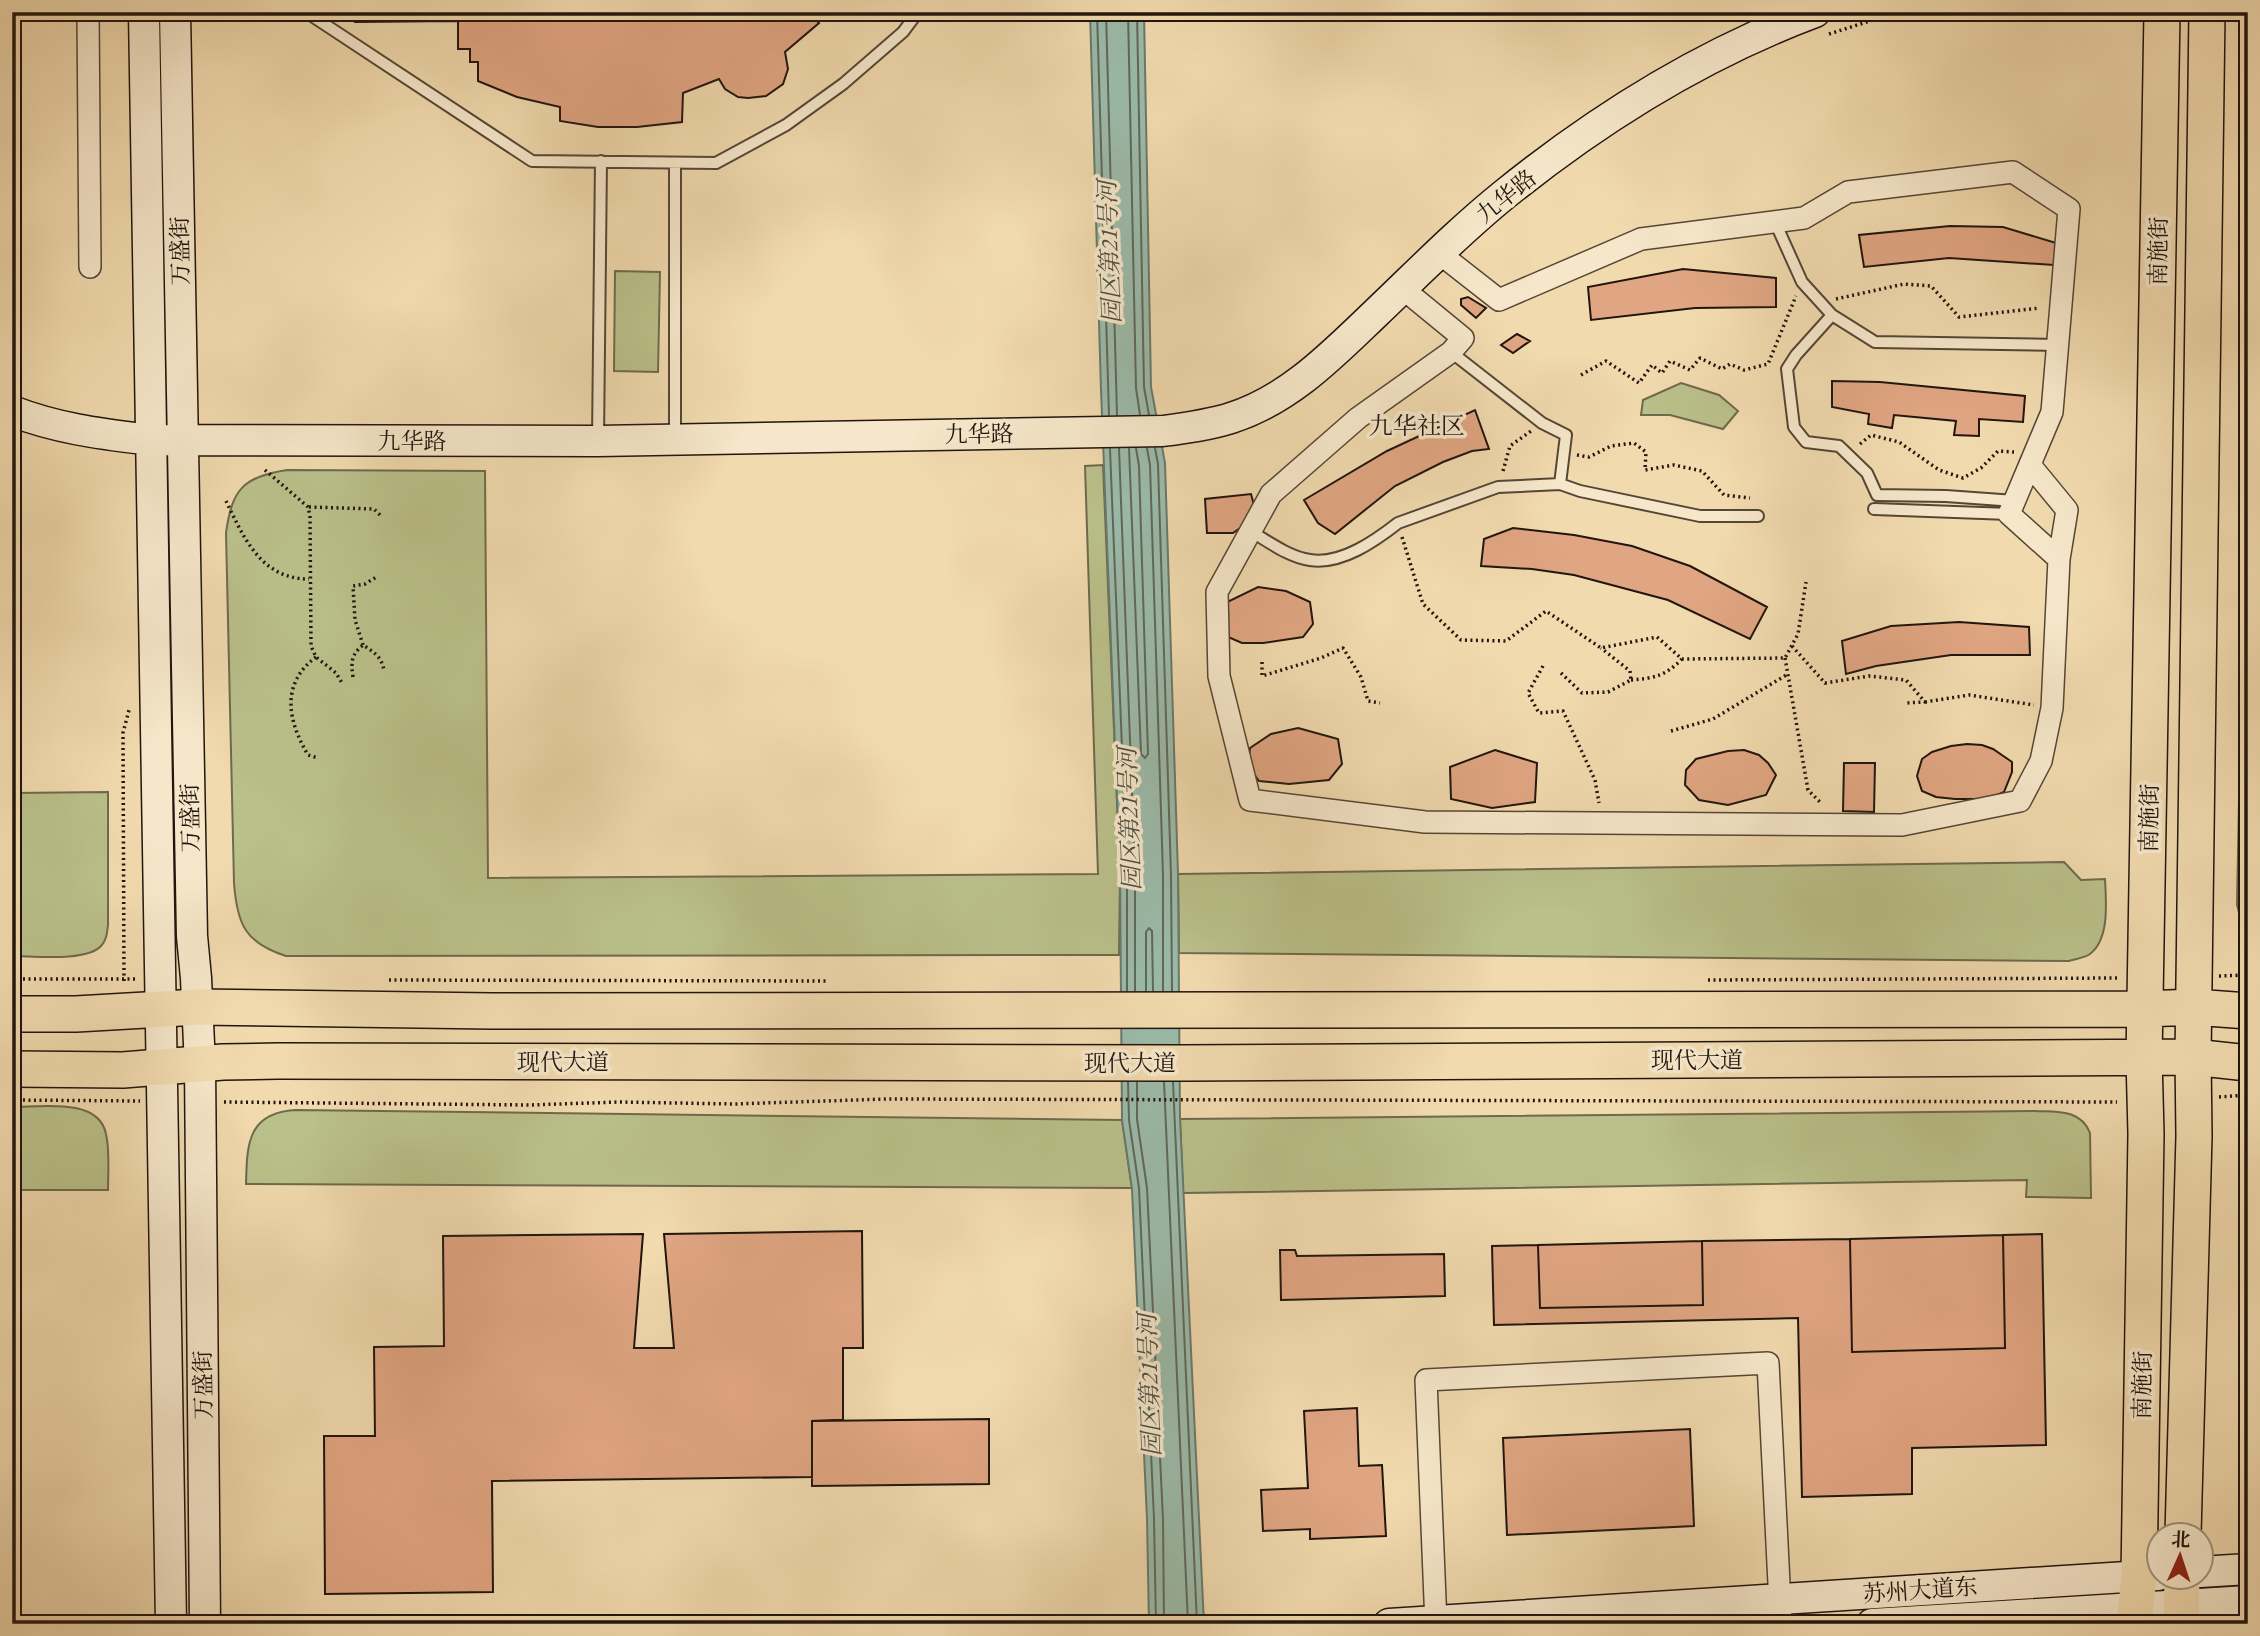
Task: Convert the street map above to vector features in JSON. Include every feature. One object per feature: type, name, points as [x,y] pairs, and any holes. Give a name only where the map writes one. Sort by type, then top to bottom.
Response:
[{"type":"main road","name":"万盛街","points":[[144,12],[171,1624]]},
{"type":"main road","name":"万盛街","points":[[175,12],[192,936],[200,1066],[205,1624]]},
{"type":"main road","name":"南施街","points":[[2142,1595],[2144,1058],[2162,12]]},
{"type":"main road","name":"南施街","points":[[2183,1520],[2194,1099],[2207,12]]},
{"type":"main road","name":"九华路","points":[[12,411],[72,430],[151,440],[598,442],[1163,431],[1197,427],[1233,418],[1291,388],[1316,370],[1503,195],[1617,111],[1721,55],[1817,25]]},
{"type":"main road","points":[[12,1014],[124,995],[160,994],[198,1007],[492,1010],[1183,1009],[2194,992],[2248,1011]]},
{"type":"main road","name":"现代大道","points":[[12,1069],[123,1086],[162,1085],[200,1066],[222,1062],[278,1061],[1184,1063],[2193,1057],[2248,1063]]},
{"type":"main road","points":[[2214,1571],[2248,1569]]},
{"type":"main road","name":"苏州大道东","points":[[1872,1624],[2142,1595]]},
{"type":"main road","name":"苏州大道东","points":[[1389,1624],[1780,1612],[2142,1595],[2182,1602],[2248,1601]]},
{"type":"street","points":[[88,12],[90,267]]},
{"type":"street","points":[[1439,253],[1499,300],[1641,239],[1804,218],[1848,192],[2012,172],[2070,209],[2052,412],[2012,508],[2059,559]]},
{"type":"street","points":[[1402,288],[1463,338],[1451,352],[1358,418],[1271,494],[1217,592],[1219,676],[1250,800],[1425,822],[1902,825],[2020,801],[2041,761],[2052,708],[2059,559],[2067,510],[2032,459]]},
{"type":"street","points":[[1436,1622],[1426,1380],[1768,1363],[1780,1612]]},
{"type":"lane","points":[[306,12],[532,161],[675,163],[716,163],[786,125],[843,84],[903,32],[918,12]]},
{"type":"lane","points":[[598,442],[601,161]]},
{"type":"lane","points":[[675,163],[675,441]]},
{"type":"lane","points":[[1775,222],[1802,282],[1832,315],[1875,342],[2059,345]]},
{"type":"lane","points":[[1832,315],[1787,369],[1794,427],[1806,442],[1839,446],[1867,473],[1877,495],[1947,496],[2012,508]]},
{"type":"lane","points":[[1451,352],[1542,423],[1566,435],[1560,484]]},
{"type":"lane","points":[[1252,532],[1287,552],[1310,561],[1339,558],[1398,523],[1498,486],[1560,484],[1580,491],[1699,516],[1758,516]]},
{"type":"lane","points":[[1874,509],[2012,508]]},
{"type":"path","points":[[1817,25],[1898,12]]},
{"type":"path","points":[[2241,204],[2248,206]]},
{"type":"path","points":[[1581,375],[1606,360],[1639,383],[1652,365],[1662,373],[1670,361],[1690,370],[1700,358],[1722,369],[1730,364],[1744,370],[1768,364],[1802,282]]},
{"type":"path","points":[[1820,302],[1904,285],[1931,286],[1959,317],[2037,310],[2063,298]]},
{"type":"path","points":[[1498,486],[1510,446],[1542,423]]},
{"type":"path","points":[[1847,454],[1871,435],[1899,442],[1939,470],[1963,478],[1981,468],[1998,451],[2032,459]]},
{"type":"path","points":[[1565,452],[1589,457],[1611,446],[1634,443],[1646,452],[1645,470],[1674,465],[1703,471],[1724,495],[1751,498]]},
{"type":"path","points":[[265,470],[308,507],[311,646],[316,657],[336,673],[342,683]]},
{"type":"path","points":[[226,501],[250,548],[264,562],[297,579],[309,579]]},
{"type":"path","points":[[308,507],[374,509],[381,516]]},
{"type":"path","points":[[1398,523],[1423,604],[1461,640],[1506,641],[1546,611],[1630,671],[1631,680]]},
{"type":"path","points":[[378,576],[365,584],[353,586],[355,620],[363,645],[384,664],[384,672]]},
{"type":"path","points":[[1806,582],[1798,634],[1785,658],[1808,790],[1822,804],[1822,824]]},
{"type":"path","points":[[1601,649],[1657,637],[1682,659],[1785,658]]},
{"type":"path","points":[[353,677],[351,662],[355,652],[363,645]]},
{"type":"path","points":[[1791,646],[1825,683],[1869,676],[1906,680],[1925,702]]},
{"type":"path","points":[[1262,662],[1262,676],[1321,658],[1343,648],[1362,677],[1368,701],[1380,704]]},
{"type":"path","points":[[316,657],[302,667],[295,681],[291,700],[296,734],[308,755],[318,758]]},
{"type":"path","points":[[1560,673],[1582,693],[1608,692],[1631,680],[1651,679],[1669,672],[1682,659]]},
{"type":"path","points":[[1543,666],[1528,693],[1539,713],[1563,711],[1595,780],[1602,823]]},
{"type":"path","points":[[1671,731],[1713,719],[1788,674]]},
{"type":"path","points":[[1905,703],[1969,695],[2052,708]]},
{"type":"path","points":[[124,995],[123,733],[131,698]]},
{"type":"path","points":[[2194,992],[2248,975]]},
{"type":"path","points":[[12,979],[124,995],[160,994]]},
{"type":"path","points":[[378,980],[835,981]]},
{"type":"path","points":[[1700,980],[2146,993]]},
{"type":"path","points":[[12,1100],[123,1086],[162,1085]]},
{"type":"path","points":[[2194,1099],[2248,1095]]},
{"type":"path","points":[[200,1102],[529,1105],[886,1100],[2145,1102]]},
{"type":"green space","points":[[615,271],[660,272],[658,372],[614,371]]},
{"type":"green space","points":[[2248,327],[2248,930],[2242,924],[2237,905]]},
{"type":"green space","points":[[1681,383],[1719,395],[1738,411],[1723,429],[1670,415],[1641,415],[1643,400]]},
{"type":"green space","points":[[1103,465],[1120,874],[1119,955],[286,956],[272,951],[252,938],[241,921],[234,883],[226,533],[236,496],[250,481],[287,470],[485,471],[488,878],[1098,874],[1085,466]]},
{"type":"green space","points":[[108,792],[108,925],[104,941],[94,951],[72,956],[12,956],[12,793]]},
{"type":"green space","points":[[2064,862],[2081,880],[2105,879],[2106,908],[2101,939],[2090,954],[2069,961],[1179,953],[1178,874]]},
{"type":"green space","points":[[12,1107],[67,1107],[92,1114],[101,1122],[106,1134],[108,1190],[12,1190]]},
{"type":"green space","points":[[295,1110],[1122,1120],[1132,1188],[246,1184],[249,1144],[259,1124],[279,1112]]},
{"type":"green space","points":[[2035,1111],[2067,1113],[2086,1125],[2090,1133],[2091,1198],[2026,1197],[2027,1180],[1183,1193],[1180,1119]]},
{"type":"water","name":"园区第21号河","points":[[1090,12],[1144,12],[1151,387],[1165,463],[1178,874],[1180,1119],[1204,1624],[1149,1624],[1147,1519],[1132,1189],[1122,1120],[1120,874],[1101,390]]},
{"type":"building","points":[[355,12],[810,12],[819,23],[785,52],[788,69],[783,84],[766,96],[738,97],[725,89],[719,79],[683,93],[682,122],[637,127],[598,127],[560,121],[560,107],[517,97],[478,81],[478,62],[470,62],[470,49],[458,49],[458,21],[355,22]]},
{"type":"building","points":[[1950,226],[2003,227],[2056,243],[2054,265],[1949,258],[1864,267],[1859,235]]},
{"type":"building","points":[[1683,269],[1776,278],[1776,307],[1695,308],[1591,320],[1588,287]]},
{"type":"building","points":[[1468,297],[1486,308],[1476,318],[1461,305],[1461,299]]},
{"type":"building","points":[[1517,334],[1530,341],[1513,353],[1501,345]]},
{"type":"building","points":[[1832,381],[1880,382],[2025,396],[2023,422],[1979,419],[1979,436],[1954,435],[1956,421],[1894,415],[1892,428],[1868,424],[1869,414],[1832,407]]},
{"type":"building","points":[[1475,410],[1489,449],[1472,451],[1443,462],[1395,486],[1335,534],[1318,523],[1304,500],[1387,451]]},
{"type":"building","points":[[1251,494],[1257,516],[1233,533],[1207,533],[1205,499]]},
{"type":"building","points":[[1513,528],[1574,535],[1632,546],[1690,566],[1767,607],[1750,639],[1668,600],[1574,575],[1481,566],[1484,539]]},
{"type":"building","points":[[1258,587],[1286,591],[1310,602],[1313,624],[1303,637],[1242,643],[1228,637],[1217,607]]},
{"type":"building","points":[[1959,622],[2029,627],[2030,655],[1951,655],[1876,666],[1846,674],[1842,641],[1891,626]]},
{"type":"building","points":[[1298,728],[1338,739],[1342,764],[1329,780],[1289,784],[1259,781],[1248,766],[1250,748],[1271,734]]},
{"type":"building","points":[[1967,744],[1993,749],[2012,762],[2012,772],[2004,792],[1988,799],[1955,799],[1936,797],[1922,791],[1917,776],[1922,759],[1932,752]]},
{"type":"building","points":[[1495,750],[1537,763],[1535,802],[1492,808],[1451,799],[1450,767]]},
{"type":"building","points":[[1744,750],[1759,755],[1776,775],[1766,795],[1728,805],[1699,800],[1685,785],[1686,770],[1696,759]]},
{"type":"building","points":[[1844,763],[1875,763],[1874,812],[1843,811]]},
{"type":"building","points":[[862,1231],[863,1348],[843,1348],[843,1420],[812,1421],[812,1477],[492,1481],[493,1592],[325,1594],[324,1436],[375,1436],[374,1347],[444,1346],[443,1236],[643,1234],[634,1348],[674,1348],[664,1234]]},
{"type":"building","points":[[2042,1234],[2046,1445],[1912,1448],[1912,1494],[1802,1497],[1798,1318],[1494,1325],[1492,1246],[1538,1245],[1540,1308],[1703,1305],[1702,1241],[1850,1239],[1852,1352],[2005,1348],[2003,1235]]},
{"type":"building","points":[[2003,1235],[2005,1348],[1852,1352],[1850,1239]]},
{"type":"building","points":[[1702,1241],[1703,1305],[1540,1308],[1538,1245]]},
{"type":"building","points":[[1280,1250],[1295,1250],[1297,1256],[1444,1254],[1445,1296],[1281,1300]]},
{"type":"building","points":[[1357,1408],[1359,1466],[1382,1465],[1386,1536],[1310,1539],[1310,1529],[1263,1531],[1261,1490],[1308,1488],[1304,1411]]},
{"type":"building","points":[[989,1419],[989,1484],[812,1486],[812,1421]]},
{"type":"building","points":[[1690,1429],[1694,1526],[1507,1535],[1503,1438]]},
{"type":"district","name":"九华社区","points":[[1417,425]]}]
